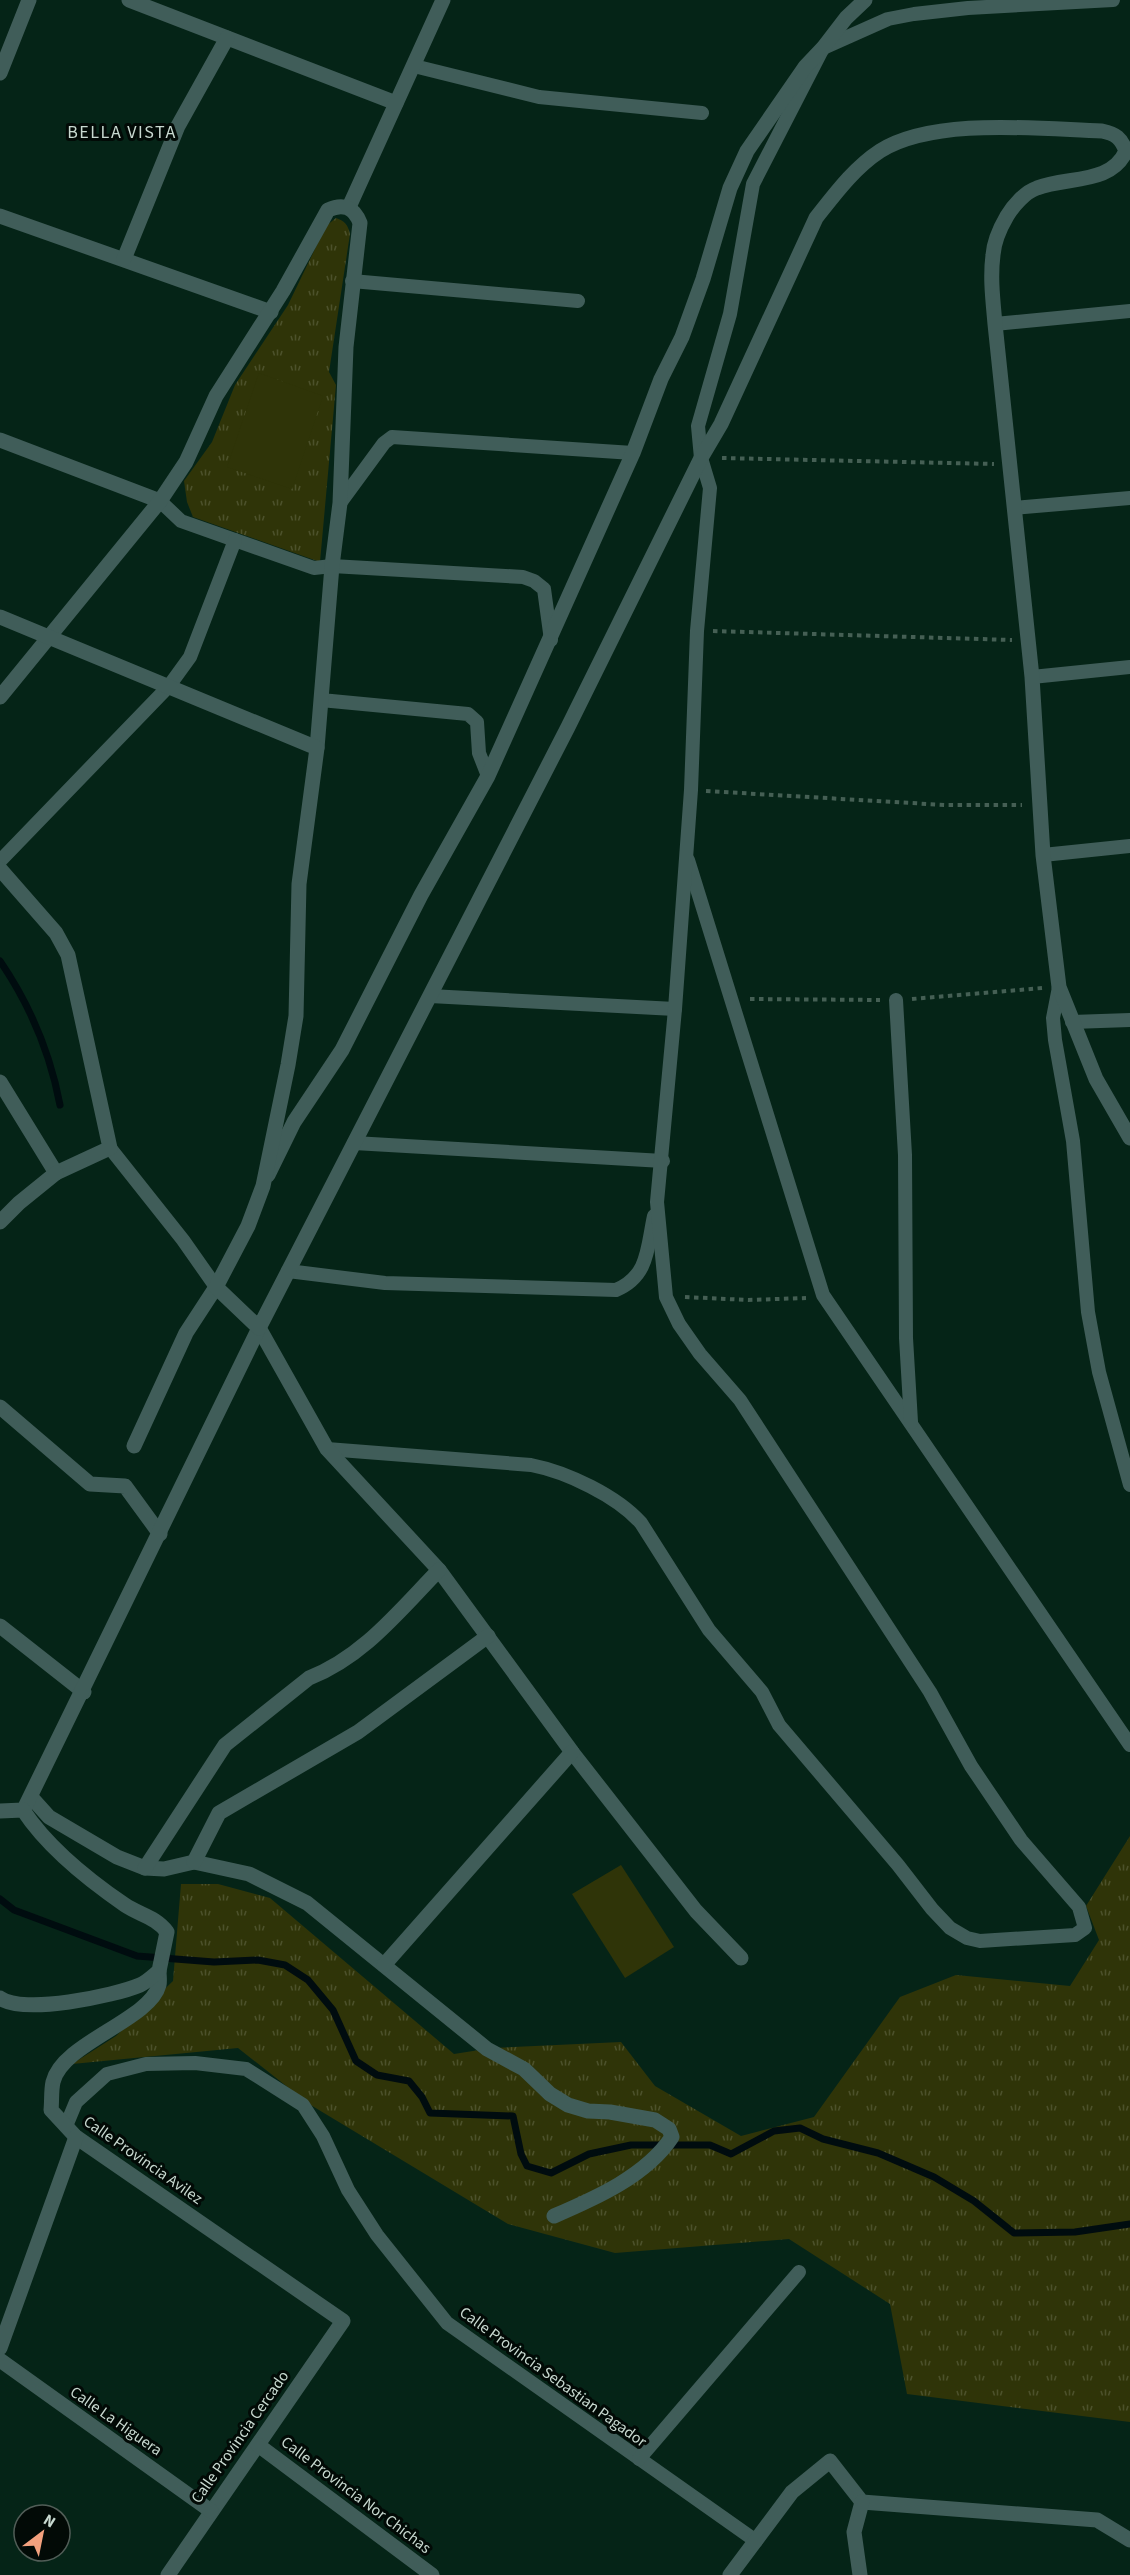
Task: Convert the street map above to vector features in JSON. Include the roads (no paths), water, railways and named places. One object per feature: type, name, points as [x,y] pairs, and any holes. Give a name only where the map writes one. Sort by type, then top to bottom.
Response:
[{"type":"street","points":[[0,73],[29,0]]},
{"type":"street","points":[[129,0],[396,102]]},
{"type":"street","points":[[349,207],[443,0]]},
{"type":"street","points":[[134,1446],[186,1333],[216,1287],[248,1226],[263,1186],[294,1122],[342,1050],[421,895],[488,776],[633,453],[661,379],[682,337],[704,279],[730,188],[747,151],[805,67],[864,0]]},
{"type":"street","points":[[124,259],[178,126],[227,38]]},
{"type":"street","points":[[0,1811],[27,1803],[84,1692],[259,1328],[568,728],[700,458],[721,424],[816,218],[838,189],[880,151],[908,138],[970,128],[1102,131],[1114,133],[1122,140],[1128,151],[1113,169],[1035,188],[1011,209],[999,229],[993,253],[994,324],[1032,677],[1043,855],[1059,987],[1096,1079],[1130,1138]]},
{"type":"street","points":[[0,697],[160,501],[186,462],[216,396],[271,312],[328,210],[337,206],[349,207],[356,213],[360,223],[346,347],[340,503],[332,566],[317,748],[299,884],[296,1016],[263,1186]]},
{"type":"street","points":[[0,216],[271,312]]},
{"type":"street","points":[[0,440],[160,501]]},
{"type":"street","points":[[0,617],[317,748]]},
{"type":"street","points":[[0,869],[56,933],[69,955],[110,1148],[56,1173],[0,1222]]},
{"type":"street","points":[[0,1082],[56,1173]]},
{"type":"street","points":[[216,1287],[259,1328],[327,1449],[439,1570],[572,1752],[696,1911],[741,1958]]},
{"type":"street","points":[[0,1407],[90,1484],[125,1486],[160,1534]]},
{"type":"street","points":[[145,1868],[225,1745],[309,1678],[324,1672],[366,1646],[439,1570]]},
{"type":"street","points":[[0,1626],[84,1692]]},
{"type":"street","points":[[194,1862],[219,1814],[358,1732],[488,1636]]},
{"type":"street","points":[[384,1965],[572,1752]]},
{"type":"street","points":[[27,1803],[117,1857],[145,1868],[164,1869],[194,1862],[249,1874],[307,1903],[487,2049],[524,2069],[550,2094],[568,2105],[588,2111],[610,2112],[655,2121],[669,2129],[672,2137],[649,2162],[605,2192],[554,2216]]},
{"type":"street","name":"Calle Provincia Avilez","points":[[27,1803],[37,1831],[72,1865],[127,1906],[159,1922],[167,1932],[159,1971],[159,1986],[147,2002],[66,2059],[53,2080],[51,2110],[71,2132],[343,2321]]},
{"type":"street","points":[[0,1998],[6,2002],[31,2006],[53,2005],[141,1984],[159,1971]]},
{"type":"street","points":[[0,2348],[71,2132]]},
{"type":"street","name":"Calle Provincia Cercado","points":[[168,2575],[343,2321]]},
{"type":"street","name":"Calle La Higuera","points":[[0,2360],[211,2511]]},
{"type":"street","name":"Calle Provincia Nor Chichas","points":[[258,2445],[432,2575]]},
{"type":"street","points":[[730,2575],[792,2492],[830,2461],[862,2502],[1098,2520],[1130,2540]]},
{"type":"street","points":[[860,2575],[854,2532],[862,2502]]},
{"type":"lane","points":[[288,1271],[385,1283],[616,1290],[632,1284],[642,1268],[657,1202],[663,1161],[675,1009],[690,790],[697,631],[710,488],[700,458],[698,426],[730,314],[753,184],[823,48],[888,20],[914,14],[968,8],[1113,0]]},
{"type":"lane","points":[[414,66],[539,97],[702,113]]},
{"type":"lane","points":[[352,280],[578,301]]},
{"type":"lane","points":[[994,324],[1130,311]]},
{"type":"lane","points":[[340,503],[384,443],[392,437],[633,453]]},
{"type":"lane","points":[[1014,508],[1130,498]]},
{"type":"lane","points":[[160,501],[181,521],[314,568],[332,566],[523,577],[534,580],[544,589],[550,640]]},
{"type":"lane","points":[[0,861],[169,687],[190,657],[236,540]]},
{"type":"lane","points":[[1032,677],[1130,667]]},
{"type":"lane","points":[[321,700],[468,714],[477,722],[479,753],[488,776]]},
{"type":"lane","points":[[1043,855],[1130,846]]},
{"type":"lane","points":[[685,850],[823,1295],[1130,1745]]},
{"type":"lane","points":[[1059,987],[1053,1018],[1054,1040],[1073,1141],[1088,1312],[1099,1371],[1130,1485]]},
{"type":"lane","points":[[430,996],[675,1009]]},
{"type":"lane","points":[[896,1000],[905,1155],[906,1338],[911,1422]]},
{"type":"lane","points":[[1072,1022],[1130,1020]]},
{"type":"lane","points":[[354,1143],[663,1161]]},
{"type":"lane","points":[[110,1148],[216,1287]]},
{"type":"lane","points":[[327,1449],[531,1465],[550,1469],[615,1500],[630,1510],[641,1523],[709,1630],[762,1692],[779,1725],[950,1928],[967,1938],[980,1941],[1075,1935],[1085,1928],[1079,1907],[1021,1840],[970,1766],[930,1692],[740,1400],[700,1354],[679,1324],[666,1297],[657,1202]]},
{"type":"lane","name":"Calle Provincia Sebastian Pagador","points":[[71,2132],[76,2102],[107,2074],[146,2064],[195,2063],[246,2069],[303,2105],[323,2136],[348,2190],[377,2235],[447,2323],[756,2541]]},
{"type":"lane","points":[[639,2459],[800,2272]]},
{"type":"waterway","points":[[0,961],[21,995],[38,1030],[51,1066],[60,1105]]},
{"type":"waterway","points":[[0,1899],[14,1910],[137,1956],[214,1962],[258,1960],[285,1965],[308,1980],[333,2010],[356,2061],[377,2075],[409,2081],[422,2097],[430,2113],[513,2116],[521,2154],[527,2166],[551,2173],[589,2154],[631,2145],[710,2145],[731,2154],[774,2131],[800,2128],[823,2139],[878,2153],[934,2177],[974,2201],[1014,2233],[1075,2232],[1130,2224]]},
{"type":"district","name":"BELLA VISTA","points":[[122,132]]}]
